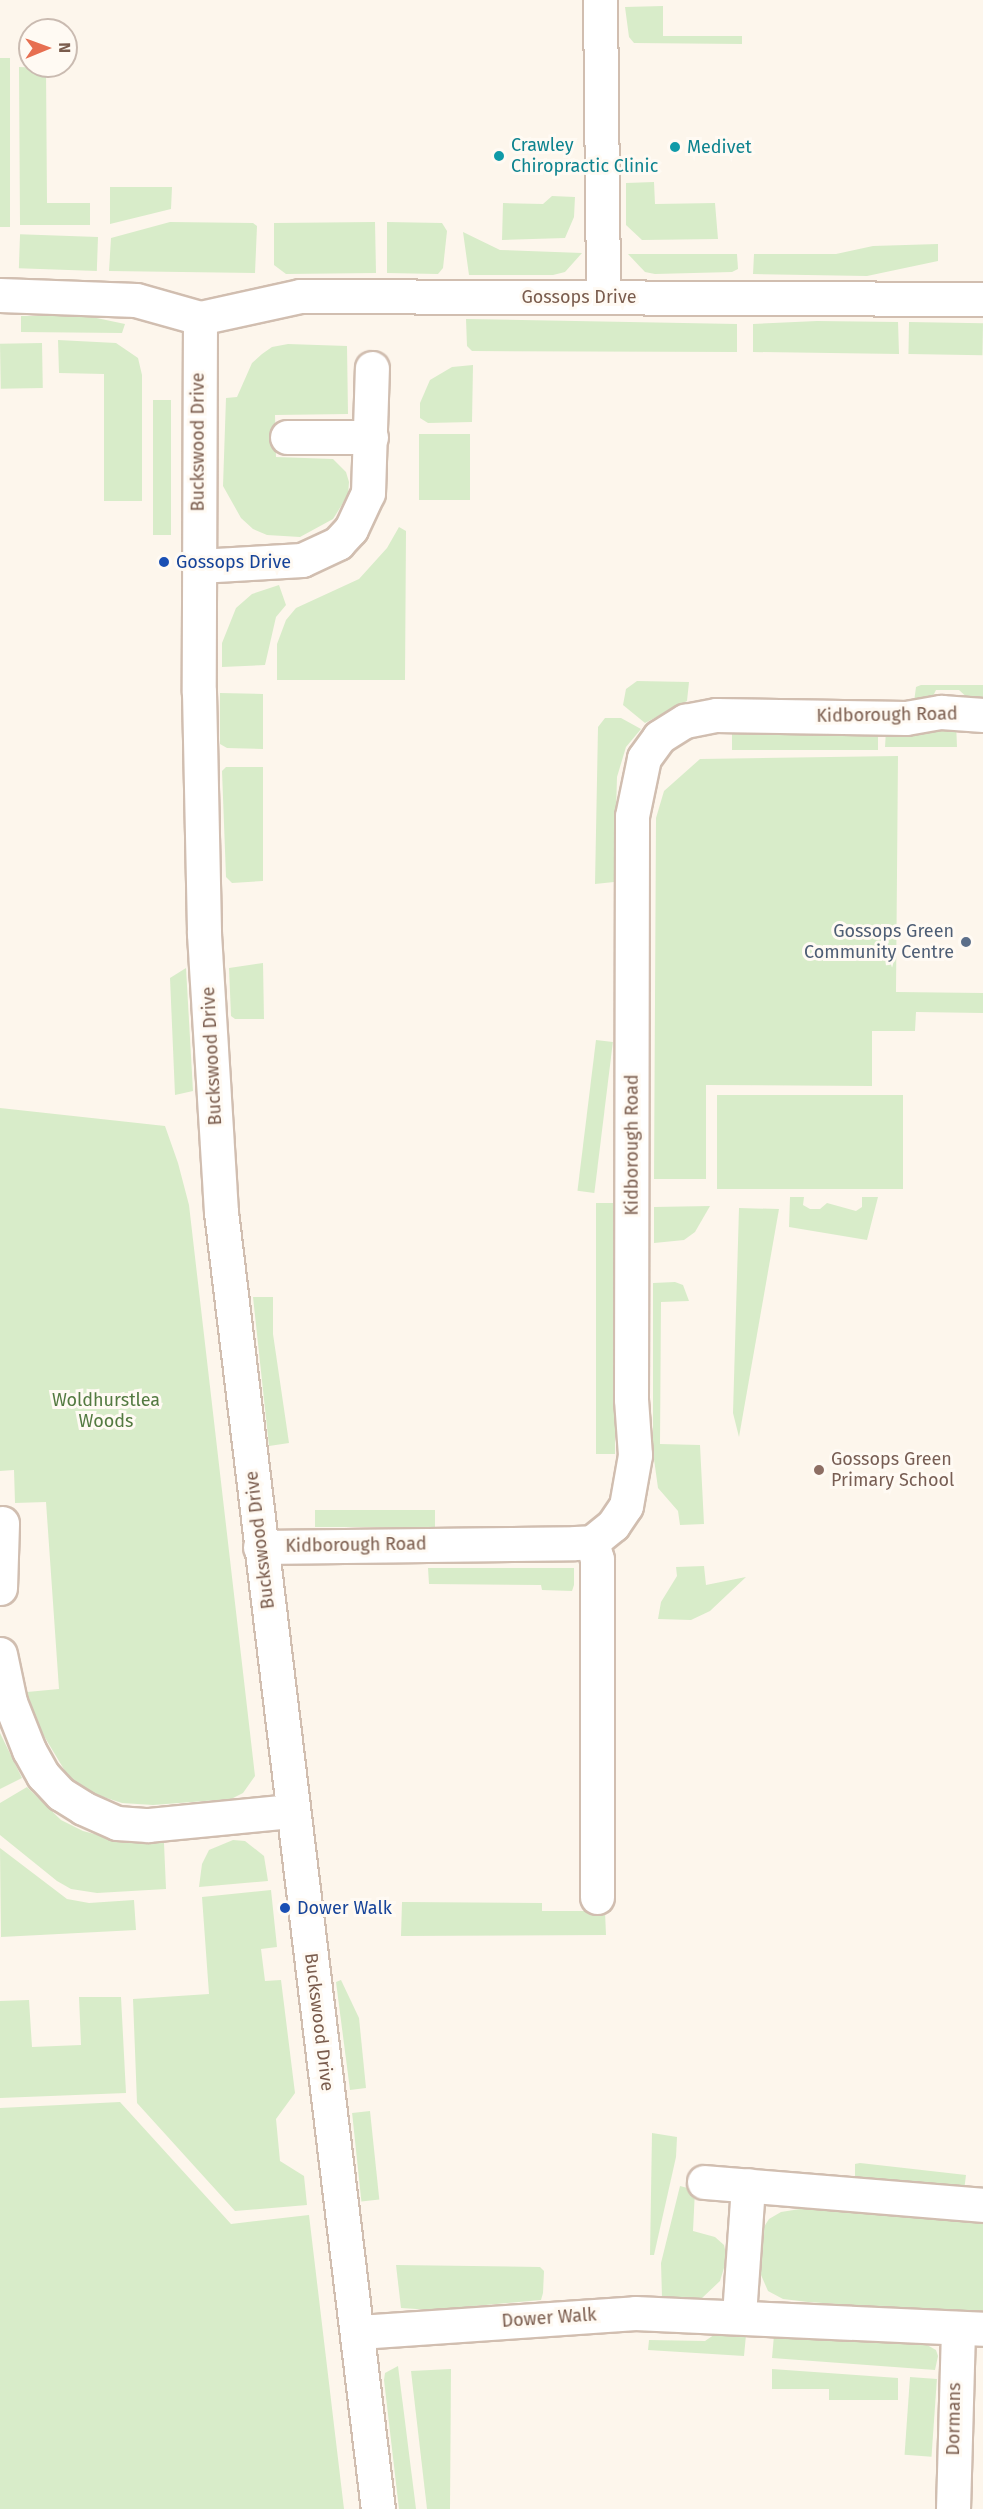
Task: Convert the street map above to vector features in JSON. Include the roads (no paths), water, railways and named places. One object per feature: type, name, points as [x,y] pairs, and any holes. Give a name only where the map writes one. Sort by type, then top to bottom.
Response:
[{"type":"street","points":[[600,0],[603,297]]},
{"type":"street","name":"Gossops Drive","points":[[0,296],[136,300],[200,318],[300,296],[983,299]]},
{"type":"street","name":"Buckswood Drive","points":[[200,318],[199,566],[204,934],[219,1178],[260,1547],[359,2332],[378,2509]]},
{"type":"street","points":[[199,566],[302,560],[338,543],[362,512],[368,493],[372,437],[372,368]]},
{"type":"street","points":[[287,437],[372,437]]},
{"type":"street","name":"Kidborough Road","points":[[260,1547],[592,1542],[613,1525],[626,1506],[635,1455],[631,1399],[632,827],[636,783],[644,758],[659,737],[685,721],[717,715],[906,718],[948,712],[983,715]]},
{"type":"street","points":[[0,1588],[2,1523]]},
{"type":"street","points":[[592,1542],[597,1569],[597,1897]]},
{"type":"street","points":[[0,1654],[10,1701],[29,1750],[43,1775],[61,1794],[83,1808],[117,1823],[148,1826],[292,1811]]},
{"type":"street","points":[[704,2182],[983,2205]]},
{"type":"street","points":[[739,2316],[748,2185]]},
{"type":"street","name":"Dower Walk","points":[[359,2332],[573,2315],[739,2316],[970,2329]]},
{"type":"street","name":"Dormans","points":[[953,2509],[970,2329]]},
{"type":"place","name":"Medivet","points":[[675,147]]},
{"type":"place","name":"Crawley Chiropractic Clinic","points":[[499,156]]},
{"type":"place","name":"Gossops Drive","points":[[164,562]]},
{"type":"place","name":"Gossops Green Community Centre","points":[[966,942]]},
{"type":"place","name":"Gossops Green Primary School","points":[[819,1470]]},
{"type":"place","name":"Dower Walk","points":[[285,1908]]},
{"type":"park label","name":"Woldhurstlea Woods","points":[[106,1411]]}]
